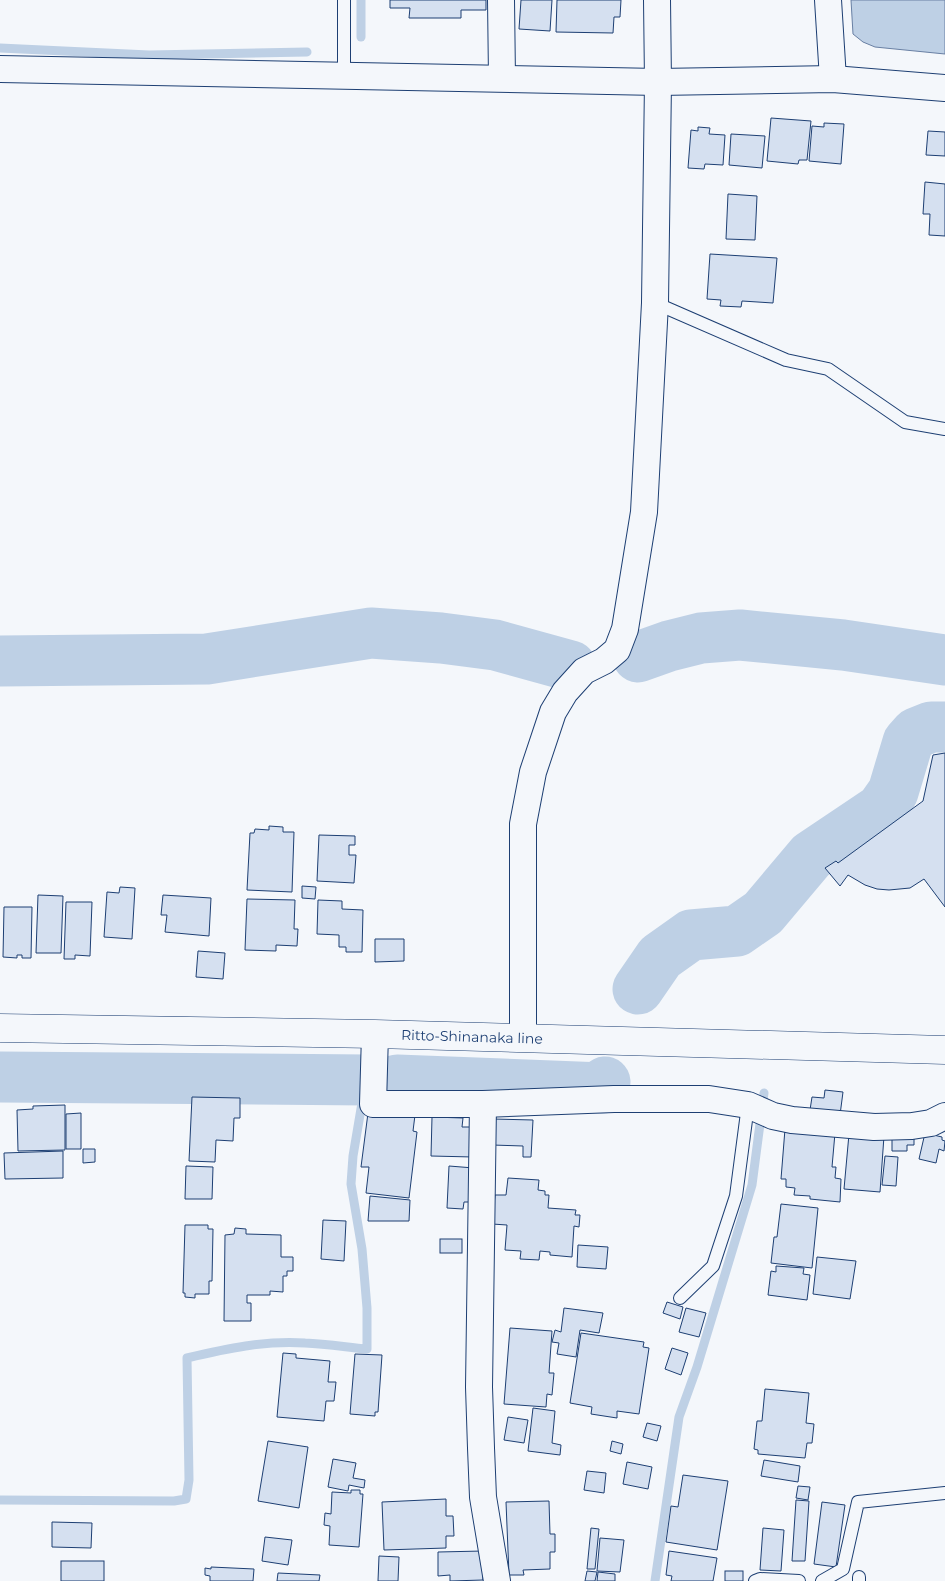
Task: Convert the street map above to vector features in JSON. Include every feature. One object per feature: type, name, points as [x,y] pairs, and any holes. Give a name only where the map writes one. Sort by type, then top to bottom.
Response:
[{"type":"main road","name":"Ritto-Shinanaka line","points":[[0,1028],[375,1034],[945,1050]]},
{"type":"street","points":[[500,0],[502,78]]},
{"type":"street","points":[[523,1038],[523,824],[533,772],[554,712],[565,692],[584,671],[604,661],[618,650],[625,629],[644,512],[655,302],[658,82],[656,0]]},
{"type":"street","points":[[828,0],[833,80]]},
{"type":"street","points":[[0,69],[658,82],[833,80],[945,88]]},
{"type":"street","points":[[375,1034],[373,1104],[483,1104],[614,1099],[709,1099],[748,1105],[773,1116],[792,1120],[874,1127],[912,1126],[931,1123],[945,1116]]},
{"type":"street","points":[[483,1104],[479,1387],[481,1458],[483,1497],[498,1581]]},
{"type":"lane","points":[[344,0],[344,76]]},
{"type":"lane","points":[[655,302],[786,360],[828,369],[904,422],[945,429]]},
{"type":"lane","points":[[680,1298],[713,1266],[736,1196],[748,1105]]},
{"type":"lane","points":[[822,1581],[843,1569],[858,1502],[945,1493]]},
{"type":"lane","points":[[755,1581],[760,1578],[799,1581]]},
{"type":"water","points":[[851,0],[945,0],[945,54],[875,47],[863,42],[853,34]]},
{"type":"building","points":[[390,0],[486,0],[486,10],[461,10],[461,18],[409,18],[410,8],[390,8]]},
{"type":"building","points":[[521,0],[552,0],[550,31],[519,29]]},
{"type":"building","points":[[557,0],[621,0],[620,17],[614,17],[613,33],[556,32]]},
{"type":"building","points":[[771,118],[811,121],[807,160],[799,160],[798,164],[767,161]]},
{"type":"building","points":[[824,123],[844,124],[841,164],[809,161],[812,126],[824,127]]},
{"type":"building","points":[[698,127],[710,128],[709,134],[725,135],[723,165],[705,164],[704,169],[688,168],[691,130],[698,131]]},
{"type":"building","points":[[928,131],[945,132],[945,156],[926,155]]},
{"type":"building","points":[[731,134],[765,136],[762,168],[729,165]]},
{"type":"building","points":[[925,182],[945,184],[945,236],[929,235],[930,214],[923,214]]},
{"type":"building","points":[[728,194],[757,196],[755,240],[726,239]]},
{"type":"building","points":[[710,254],[777,258],[773,303],[742,301],[741,307],[720,306],[721,300],[707,299]]},
{"type":"building","points":[[945,753],[945,907],[924,879],[910,888],[889,890],[865,885],[848,875],[840,886],[825,868],[836,861],[838,863],[923,801],[933,755]]},
{"type":"building","points":[[269,826],[283,827],[283,832],[294,832],[292,892],[247,890],[250,833],[254,833],[255,829],[269,830]]},
{"type":"building","points":[[319,835],[355,836],[355,845],[349,845],[349,855],[356,855],[354,883],[317,881]]},
{"type":"building","points":[[302,886],[316,887],[315,899],[302,898]]},
{"type":"building","points":[[120,887],[135,888],[132,939],[104,937],[107,892],[119,893]]},
{"type":"building","points":[[38,895],[63,896],[61,953],[36,953]]},
{"type":"building","points":[[163,895],[211,898],[209,936],[165,932],[167,915],[161,915]]},
{"type":"building","points":[[247,899],[295,900],[294,929],[298,929],[297,946],[276,945],[276,951],[245,950]]},
{"type":"building","points":[[318,900],[342,901],[342,909],[363,910],[362,952],[346,952],[346,947],[339,947],[339,935],[317,934]]},
{"type":"building","points":[[66,902],[92,902],[90,956],[75,955],[75,959],[64,959]]},
{"type":"building","points":[[4,907],[32,907],[31,958],[22,958],[22,955],[17,955],[17,958],[3,957]]},
{"type":"building","points":[[375,939],[404,939],[404,961],[375,962]]},
{"type":"building","points":[[198,951],[225,953],[223,979],[196,977]]},
{"type":"building","points":[[825,1090],[843,1092],[840,1115],[810,1110],[812,1097],[824,1098]]},
{"type":"building","points":[[192,1097],[240,1098],[240,1118],[234,1118],[233,1141],[216,1140],[215,1162],[189,1161]]},
{"type":"building","points":[[65,1105],[65,1150],[18,1151],[17,1110],[33,1109],[33,1106]]},
{"type":"building","points":[[81,1113],[81,1149],[66,1149],[66,1114]]},
{"type":"building","points":[[368,1113],[415,1115],[413,1131],[417,1132],[409,1198],[366,1193],[369,1167],[361,1167]]},
{"type":"building","points":[[432,1117],[463,1118],[462,1127],[474,1127],[473,1157],[431,1156]]},
{"type":"building","points":[[493,1119],[533,1120],[531,1157],[523,1157],[523,1146],[492,1145]]},
{"type":"building","points":[[785,1129],[835,1133],[832,1167],[836,1167],[835,1178],[841,1179],[840,1202],[810,1199],[810,1196],[794,1195],[795,1188],[786,1187],[786,1179],[781,1179]]},
{"type":"building","points":[[925,1133],[942,1137],[942,1140],[945,1141],[944,1151],[939,1149],[936,1163],[919,1159]]},
{"type":"building","points":[[849,1134],[884,1136],[880,1192],[844,1189]]},
{"type":"building","points":[[892,1135],[914,1135],[914,1145],[907,1145],[907,1151],[892,1151]]},
{"type":"building","points":[[83,1149],[95,1149],[95,1162],[83,1163]]},
{"type":"building","points":[[63,1151],[63,1178],[5,1179],[4,1153]]},
{"type":"building","points":[[885,1156],[898,1157],[896,1186],[882,1185]]},
{"type":"building","points":[[186,1166],[213,1167],[212,1199],[185,1199]]},
{"type":"building","points":[[449,1166],[474,1168],[472,1202],[464,1202],[463,1209],[447,1208]]},
{"type":"building","points":[[508,1178],[539,1180],[538,1190],[545,1191],[545,1195],[549,1195],[548,1208],[576,1210],[575,1215],[580,1215],[579,1227],[574,1226],[572,1257],[550,1255],[550,1252],[540,1251],[539,1260],[520,1259],[521,1251],[505,1250],[507,1225],[492,1224],[495,1195],[506,1195]]},
{"type":"building","points":[[370,1196],[410,1200],[409,1221],[368,1221]]},
{"type":"building","points":[[781,1204],[818,1208],[812,1268],[771,1263],[774,1237],[777,1237]]},
{"type":"building","points":[[323,1220],[346,1221],[344,1261],[321,1259]]},
{"type":"building","points":[[185,1225],[208,1225],[208,1229],[213,1229],[212,1281],[209,1281],[209,1294],[195,1294],[195,1298],[185,1297],[185,1293],[183,1293]]},
{"type":"building","points":[[235,1228],[246,1229],[246,1234],[281,1235],[281,1257],[293,1257],[293,1271],[287,1271],[287,1276],[283,1276],[283,1292],[270,1291],[270,1295],[247,1295],[247,1303],[251,1303],[251,1321],[224,1321],[225,1235],[234,1234]]},
{"type":"building","points":[[440,1239],[462,1239],[462,1253],[440,1253]]},
{"type":"building","points":[[578,1245],[608,1247],[606,1269],[577,1267]]},
{"type":"building","points":[[817,1257],[856,1261],[850,1299],[813,1294]]},
{"type":"building","points":[[776,1266],[804,1268],[803,1274],[810,1275],[807,1300],[768,1295],[771,1271],[776,1272]]},
{"type":"building","points":[[667,1302],[683,1307],[680,1319],[663,1313]]},
{"type":"building","points":[[564,1308],[603,1313],[599,1333],[580,1330],[576,1357],[557,1354],[559,1343],[552,1342],[555,1330],[561,1332]]},
{"type":"building","points":[[686,1308],[706,1313],[699,1337],[679,1332]]},
{"type":"building","points":[[510,1328],[552,1331],[549,1373],[554,1373],[552,1395],[547,1394],[546,1407],[504,1404]]},
{"type":"building","points":[[581,1333],[644,1342],[643,1347],[649,1348],[639,1414],[617,1411],[617,1418],[591,1414],[592,1407],[570,1403]]},
{"type":"building","points":[[672,1348],[688,1353],[681,1375],[665,1369]]},
{"type":"building","points":[[283,1353],[296,1354],[296,1358],[330,1361],[328,1382],[336,1382],[334,1401],[326,1401],[324,1421],[277,1417]]},
{"type":"building","points":[[355,1354],[382,1355],[378,1412],[375,1412],[375,1416],[350,1414]]},
{"type":"building","points":[[765,1389],[809,1393],[806,1423],[814,1424],[812,1443],[807,1443],[805,1458],[758,1454],[758,1450],[754,1449],[757,1421],[762,1421]]},
{"type":"building","points":[[533,1408],[555,1411],[552,1443],[561,1445],[560,1455],[528,1451]]},
{"type":"building","points":[[508,1417],[528,1420],[524,1443],[504,1440]]},
{"type":"building","points":[[647,1423],[661,1426],[657,1441],[643,1437]]},
{"type":"building","points":[[268,1441],[308,1447],[299,1508],[258,1501]]},
{"type":"building","points":[[612,1441],[623,1444],[621,1454],[610,1451]]},
{"type":"building","points":[[333,1459],[356,1463],[353,1478],[365,1480],[364,1488],[349,1485],[348,1491],[328,1487]]},
{"type":"building","points":[[764,1460],[800,1466],[798,1482],[761,1476]]},
{"type":"building","points":[[627,1462],[652,1467],[648,1489],[623,1484]]},
{"type":"building","points":[[587,1471],[606,1473],[604,1493],[584,1490]]},
{"type":"building","points":[[683,1475],[728,1481],[717,1550],[666,1542],[671,1506],[678,1507]]},
{"type":"building","points":[[798,1486],[810,1487],[808,1500],[796,1498]]},
{"type":"building","points":[[351,1490],[360,1490],[360,1494],[363,1494],[359,1547],[329,1545],[330,1526],[324,1525],[325,1513],[331,1514],[332,1492],[351,1493]]},
{"type":"building","points":[[446,1499],[446,1516],[453,1516],[454,1536],[446,1536],[446,1548],[384,1550],[382,1502]]},
{"type":"building","points":[[796,1500],[809,1501],[805,1561],[792,1561]]},
{"type":"building","points":[[549,1501],[550,1534],[555,1534],[555,1552],[550,1552],[550,1569],[523,1570],[524,1575],[509,1575],[506,1502]]},
{"type":"building","points":[[822,1502],[845,1505],[836,1567],[814,1564]]},
{"type":"building","points":[[52,1522],[92,1523],[91,1548],[52,1547]]},
{"type":"building","points":[[591,1528],[599,1529],[595,1569],[587,1569]]},
{"type":"building","points":[[763,1528],[784,1530],[781,1571],[760,1570]]},
{"type":"building","points":[[265,1537],[292,1540],[288,1565],[262,1561]]},
{"type":"building","points":[[600,1538],[624,1540],[620,1572],[597,1571]]},
{"type":"building","points":[[483,1551],[483,1580],[450,1581],[450,1575],[438,1576],[438,1552]]},
{"type":"building","points":[[669,1551],[717,1558],[713,1581],[671,1581],[672,1576],[666,1575]]},
{"type":"building","points":[[379,1556],[399,1557],[398,1581],[378,1581]]},
{"type":"building","points":[[61,1561],[104,1561],[104,1581],[61,1581]]},
{"type":"building","points":[[211,1567],[254,1569],[253,1581],[210,1581],[210,1576],[205,1575],[205,1568],[211,1569]]},
{"type":"building","points":[[587,1571],[597,1572],[595,1581],[585,1581]]},
{"type":"building","points":[[725,1571],[743,1571],[743,1581],[725,1581]]},
{"type":"building","points":[[598,1572],[615,1574],[615,1581],[597,1581]]},
{"type":"building","points":[[278,1573],[320,1575],[319,1581],[277,1581]]},
{"type":"waterway","points":[[361,0],[361,37]]},
{"type":"waterway","points":[[0,48],[149,55],[307,52]]},
{"type":"waterway","points":[[0,661],[207,659],[371,633],[441,638],[495,645],[571,666]]},
{"type":"waterway","points":[[638,657],[669,646],[701,638],[740,635],[843,645],[945,660]]},
{"type":"waterway","points":[[638,989],[660,957],[691,935],[737,931],[763,913],[811,856],[881,809],[893,792],[908,742],[916,733],[931,727],[945,727]]},
{"type":"waterway","points":[[0,1077],[368,1080]]},
{"type":"waterway","points":[[397,1080],[603,1088],[605,1082]]},
{"type":"waterway","points":[[655,1581],[679,1417],[697,1367],[752,1185],[764,1093]]},
{"type":"waterway","points":[[0,1500],[174,1501],[186,1499],[189,1480],[187,1358],[261,1344],[290,1342],[367,1349],[367,1308],[362,1249],[351,1184],[353,1156],[363,1097]]}]
